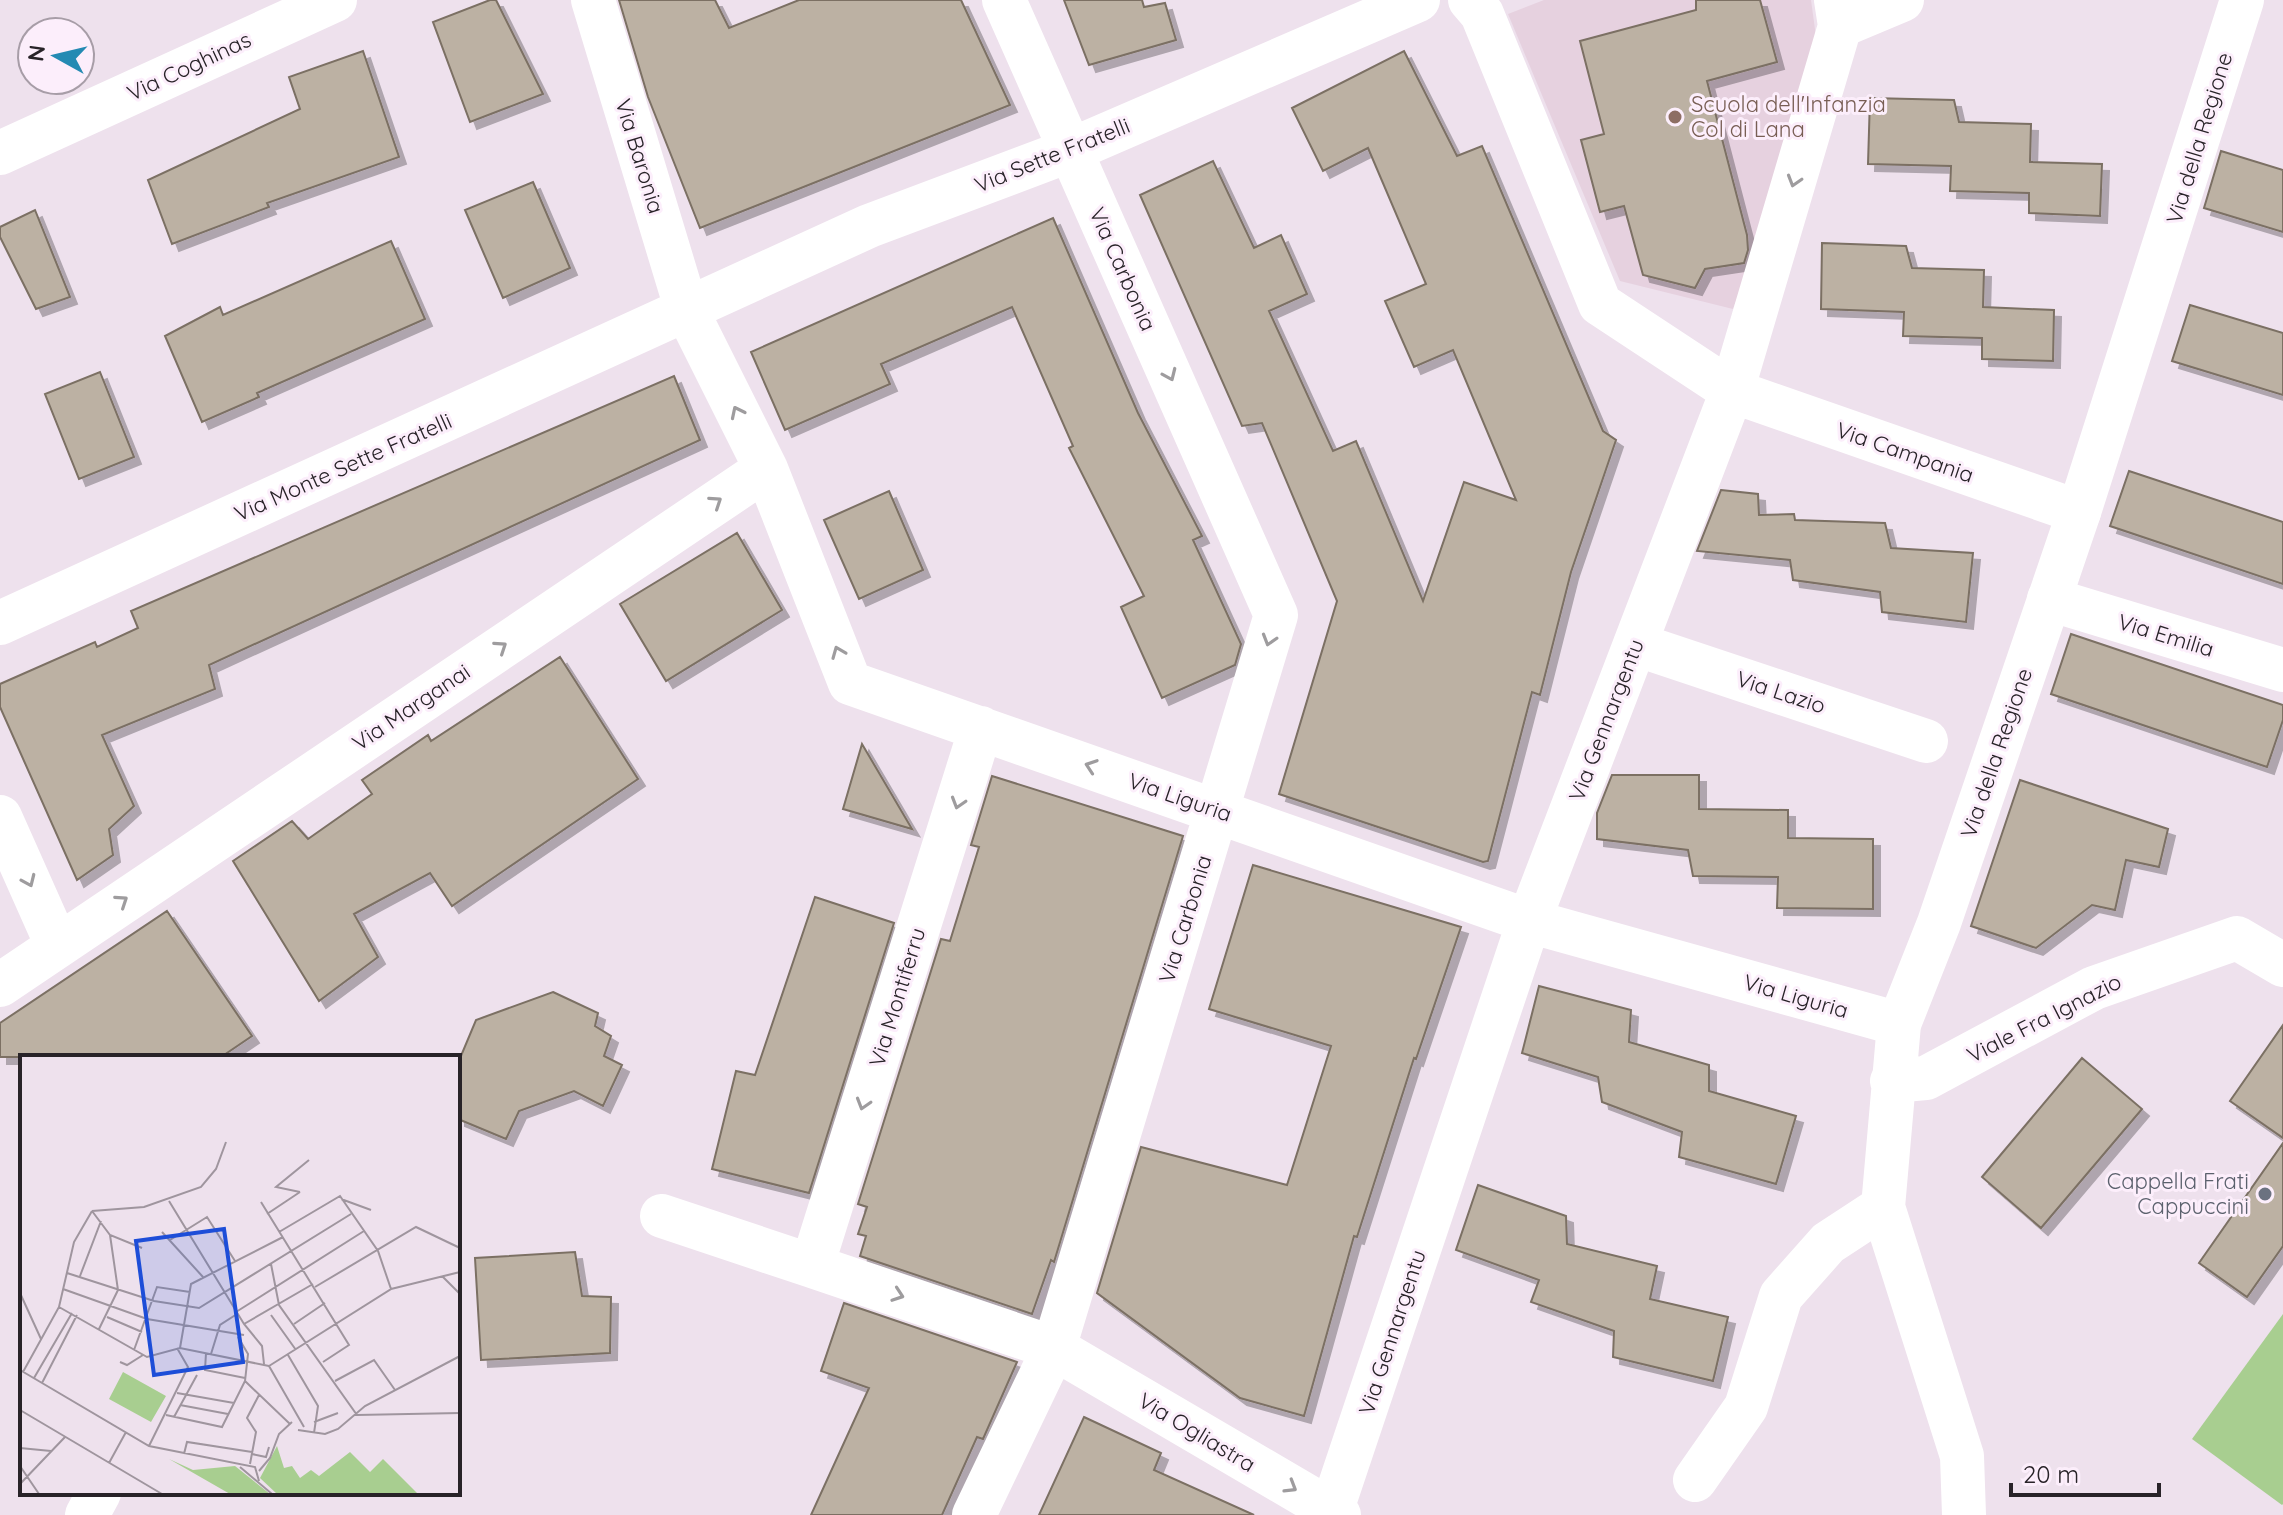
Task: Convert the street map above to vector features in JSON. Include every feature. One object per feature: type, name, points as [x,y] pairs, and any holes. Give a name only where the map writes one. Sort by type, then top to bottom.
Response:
[{"type":"street","name":"Via Coghinas","points":[[0,153],[335,0]]},
{"type":"street","name":"Via Baronia","points":[[593,0],[687,311]]},
{"type":"street","name":"Via Carbonia","points":[[974,1515],[1054,1348],[1276,615],[1004,0]]},
{"type":"street","name":"Via Sette Fratelli","points":[[687,311],[869,226],[1071,150],[1418,0]]},
{"type":"street","points":[[1470,0],[1482,14],[1600,304],[1732,391]]},
{"type":"street","points":[[1838,13],[1902,0]]},
{"type":"street","name":"Via della Regione","points":[[1964,1515],[1962,1456],[1883,1207],[1899,1024],[1939,923],[2079,512],[2242,0]]},
{"type":"street","name":"Via Gennargentu","points":[[1334,1514],[1529,921],[1732,391],[1838,13]]},
{"type":"street","name":"Via Liguria","points":[[687,311],[766,469],[850,683],[1529,921],[1899,1024]]},
{"type":"street","name":"Via Monte Sette Fratelli","points":[[0,623],[687,311]]},
{"type":"street","name":"Via Campania","points":[[1732,391],[2079,512]]},
{"type":"street","name":"Via Marganai","points":[[0,985],[766,469]]},
{"type":"street","name":"Via Emilia","points":[[2049,599],[2283,670]]},
{"type":"street","name":"Via Lazio","points":[[1635,644],[1926,741]]},
{"type":"street","name":"Via Montiferru","points":[[812,1266],[981,728]]},
{"type":"street","points":[[0,817],[57,945]]},
{"type":"street","name":"Viale Fra Ignazio","points":[[1892,1081],[1926,1078],[2094,988],[2237,938],[2283,965]]},
{"type":"street","points":[[1695,1480],[1746,1407],[1781,1296],[1828,1243],[1883,1207]]},
{"type":"street","points":[[662,1216],[1054,1348]]},
{"type":"street","name":"Via Ogliastra","points":[[1054,1348],[1334,1514]]},
{"type":"street","points":[[87,1515],[98,1495]]},
{"type":"shaded area","name":"Scuola dell'Infanzia Col di Lana","points":[[1544,0],[1811,0],[1817,44],[1780,190],[1733,309],[1620,281],[1508,14]]},
{"type":"green space","points":[[2283,1314],[2283,1504],[2282,1505],[2192,1439]]},
{"type":"building","points":[[496,0],[543,94],[470,122],[433,22]]},
{"type":"building","points":[[619,0],[715,0],[729,28],[799,0],[961,0],[1010,105],[700,228],[648,97]]},
{"type":"building","points":[[1064,0],[1142,0],[1144,7],[1165,3],[1176,40],[1089,65]]},
{"type":"building","points":[[1696,0],[1760,0],[1777,62],[1707,81],[1747,235],[1748,250],[1744,263],[1705,269],[1695,288],[1643,275],[1624,206],[1600,212],[1581,140],[1604,134],[1580,41],[1696,10]]},
{"type":"building","points":[[363,51],[399,157],[267,203],[269,207],[172,244],[148,180],[300,109],[289,77]]},
{"type":"building","points":[[1404,51],[1457,156],[1482,146],[1603,431],[1616,440],[1571,572],[1540,695],[1532,692],[1488,861],[1483,862],[1279,794],[1337,601],[1262,423],[1242,426],[1140,195],[1213,161],[1254,248],[1281,235],[1307,294],[1269,311],[1333,451],[1356,441],[1423,601],[1464,482],[1516,500],[1453,350],[1414,367],[1385,301],[1426,284],[1368,148],[1323,171],[1292,108]]},
{"type":"building","points":[[1870,98],[1954,100],[1959,122],[2031,124],[2030,162],[2102,164],[2100,216],[2029,213],[2029,193],[1950,191],[1951,166],[1868,164]]},
{"type":"building","points":[[2221,151],[2283,170],[2283,232],[2204,208]]},
{"type":"building","points":[[533,182],[570,268],[503,298],[465,210]]},
{"type":"building","points":[[35,210],[70,297],[36,309],[0,237],[0,227]]},
{"type":"building","points":[[1053,218],[1138,413],[1202,536],[1193,540],[1241,644],[1235,665],[1162,698],[1121,607],[1144,596],[1069,448],[1073,446],[1012,307],[881,364],[890,384],[785,430],[751,352]]},
{"type":"building","points":[[391,241],[425,319],[257,393],[259,397],[202,422],[165,336],[220,307],[223,315]]},
{"type":"building","points":[[1822,243],[1906,246],[1912,268],[1984,270],[1983,307],[2054,310],[2053,361],[1982,359],[1982,338],[1903,336],[1904,312],[1821,309]]},
{"type":"building","points":[[2190,305],[2283,333],[2283,395],[2172,361]]},
{"type":"building","points":[[100,372],[134,457],[79,479],[45,394]]},
{"type":"building","points":[[674,376],[700,440],[209,665],[215,689],[102,735],[134,806],[109,829],[113,855],[77,880],[0,707],[0,684],[95,642],[97,647],[138,628],[131,611]]},
{"type":"building","points":[[2129,471],[2283,522],[2283,584],[2110,526]]},
{"type":"building","points":[[1721,490],[1758,494],[1759,515],[1794,514],[1795,520],[1885,523],[1891,548],[1973,553],[1966,622],[1882,612],[1880,592],[1793,580],[1790,560],[1697,551]]},
{"type":"building","points":[[889,491],[923,570],[859,599],[824,520]]},
{"type":"building","points":[[737,533],[782,610],[666,681],[620,604]]},
{"type":"building","points":[[2071,634],[2283,705],[2283,720],[2267,767],[2051,694]]},
{"type":"building","points":[[560,657],[638,779],[452,906],[430,873],[354,914],[378,957],[319,1001],[233,861],[292,821],[308,839],[372,794],[362,780],[428,735],[431,741]]},
{"type":"building","points":[[862,744],[912,829],[843,809]]},
{"type":"building","points":[[1612,775],[1699,775],[1699,809],[1788,810],[1788,838],[1873,839],[1873,909],[1777,908],[1778,877],[1693,876],[1688,850],[1597,839],[1597,813]]},
{"type":"building","points":[[992,776],[1183,836],[1054,1262],[1051,1260],[1032,1314],[860,1256],[866,1236],[858,1234],[867,1207],[858,1204],[941,939],[950,941],[979,847],[971,845]]},
{"type":"building","points":[[2020,780],[2168,829],[2159,867],[2126,860],[2115,910],[2092,905],[2036,948],[1971,926]]},
{"type":"building","points":[[1253,865],[1461,927],[1414,1058],[1357,1237],[1354,1236],[1304,1416],[1240,1398],[1097,1293],[1141,1147],[1287,1185],[1331,1046],[1209,1009]]},
{"type":"building","points":[[815,897],[894,923],[809,1193],[712,1169],[736,1071],[755,1075]]},
{"type":"building","points":[[167,911],[252,1036],[224,1055],[0,1057],[0,1023]]},
{"type":"building","points":[[1539,986],[1631,1010],[1629,1042],[1709,1065],[1709,1091],[1796,1116],[1776,1184],[1679,1157],[1682,1132],[1602,1102],[1598,1077],[1522,1053]]},
{"type":"building","points":[[553,992],[598,1013],[595,1026],[611,1036],[604,1056],[622,1065],[603,1106],[574,1091],[519,1111],[506,1139],[460,1120],[460,1058],[476,1020]]},
{"type":"building","name":"Cappella Frati Cappuccini","points":[[2283,1025],[2283,1138],[2230,1101]]},
{"type":"building","points":[[2082,1058],[2142,1109],[2041,1228],[1982,1177]]},
{"type":"building","name":"Cappella Frati Cappuccini","points":[[2283,1143],[2283,1246],[2247,1297],[2199,1263]]},
{"type":"building","points":[[1478,1185],[1566,1216],[1567,1244],[1657,1266],[1650,1299],[1728,1317],[1713,1381],[1613,1357],[1614,1331],[1531,1302],[1539,1280],[1456,1250]]},
{"type":"building","points":[[575,1252],[582,1296],[611,1297],[610,1353],[481,1360],[475,1258]]},
{"type":"building","points":[[844,1303],[1017,1362],[983,1439],[977,1437],[942,1515],[811,1515],[869,1388],[821,1371]]},
{"type":"building","points":[[1084,1417],[1161,1453],[1154,1470],[1254,1515],[1039,1515]]},
{"type":"place","name":"Scuola dell'Infanzia Col di Lana","points":[[1675,117]]},
{"type":"place","name":"Cappella Frati Cappuccini","points":[[2265,1194]]}]
